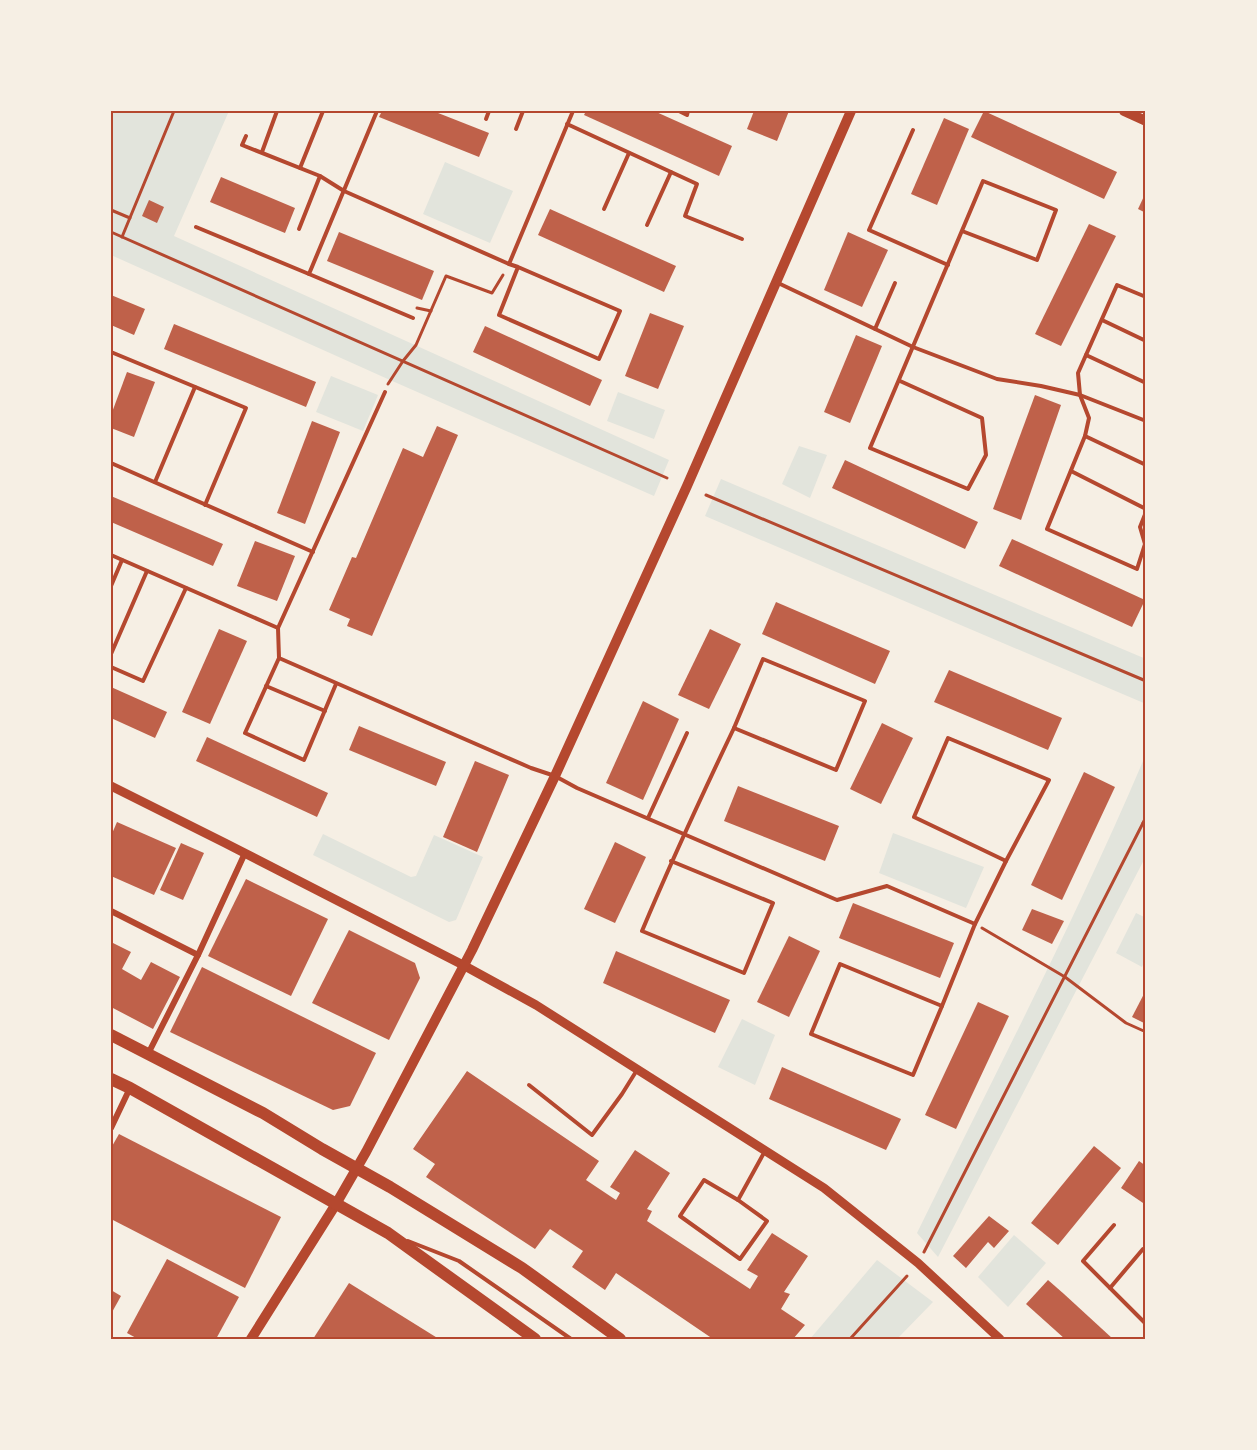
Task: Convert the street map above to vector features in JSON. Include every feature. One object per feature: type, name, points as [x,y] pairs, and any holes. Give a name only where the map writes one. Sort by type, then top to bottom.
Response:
[{"type":"main road","points":[[251,1339],[366,1152],[472,950],[555,776],[682,496],[851,111]]},
{"type":"main road","points":[[1124,111],[1146,121]]},
{"type":"main road","points":[[112,1035],[262,1113],[390,1187],[522,1268],[620,1339]]},
{"type":"main road","points":[[111,1079],[388,1233],[535,1339]]},
{"type":"street","points":[[111,786],[463,965],[536,1005],[825,1188],[918,1263],[1000,1339]]},
{"type":"street","points":[[148,1054],[245,854]]},
{"type":"street","points":[[111,911],[198,955]]},
{"type":"street","points":[[111,1128],[130,1088]]},
{"type":"lane","points":[[262,153],[277,111]]},
{"type":"lane","points":[[300,168],[323,111]]},
{"type":"lane","points":[[309,274],[377,111]]},
{"type":"lane","points":[[486,119],[489,111]]},
{"type":"lane","points":[[516,129],[523,111]]},
{"type":"lane","points":[[509,264],[573,111]]},
{"type":"lane","points":[[679,111],[687,114],[688,111]]},
{"type":"lane","points":[[567,124],[697,184],[685,216],[742,239]]},
{"type":"lane","points":[[913,130],[869,230],[948,265]]},
{"type":"lane","points":[[246,136],[242,145],[320,176],[344,191],[620,311],[599,359],[499,315],[518,267]]},
{"type":"lane","points":[[604,209],[629,153]]},
{"type":"lane","points":[[648,225],[671,172]]},
{"type":"lane","points":[[299,229],[320,176]]},
{"type":"lane","points":[[900,381],[982,418],[986,455],[968,489],[870,448],[983,181],[1056,210],[1037,260],[962,231]]},
{"type":"lane","points":[[196,227],[413,318]]},
{"type":"lane","points":[[776,282],[913,347],[997,379],[1080,395],[1146,422]]},
{"type":"lane","points":[[875,329],[895,283]]},
{"type":"lane","points":[[1071,471],[1146,510],[1140,527],[1145,544],[1137,569],[1047,529],[1085,436],[1089,418],[1080,395],[1078,373],[1117,285],[1146,297]]},
{"type":"lane","points":[[1102,320],[1146,341]]},
{"type":"lane","points":[[111,352],[246,408],[205,505]]},
{"type":"lane","points":[[1086,355],[1146,383]]},
{"type":"lane","points":[[155,482],[195,387]]},
{"type":"lane","points":[[336,684],[304,760],[245,733],[279,658],[278,628],[385,392]]},
{"type":"lane","points":[[1085,436],[1146,465]]},
{"type":"lane","points":[[111,463],[313,552]]},
{"type":"lane","points":[[111,555],[278,628]]},
{"type":"lane","points":[[111,586],[123,560]]},
{"type":"lane","points":[[111,654],[147,571]]},
{"type":"lane","points":[[111,667],[143,681],[186,588]]},
{"type":"lane","points":[[279,658],[837,900],[887,886],[975,924]]},
{"type":"lane","points":[[671,861],[773,903],[744,973],[642,931],[671,861],[683,834],[734,728],[763,659],[865,701],[836,770],[734,728]]},
{"type":"lane","points":[[266,686],[325,711]]},
{"type":"lane","points":[[648,818],[687,733]]},
{"type":"lane","points":[[942,1006],[840,964],[811,1034],[913,1075],[942,1006],[975,924],[1049,780],[948,738],[914,817],[1006,861]]},
{"type":"lane","points":[[529,1085],[592,1135],[637,1069]]},
{"type":"lane","points":[[738,1200],[765,1150]]},
{"type":"lane","points":[[704,1180],[738,1200],[767,1221],[740,1259],[680,1216],[704,1180]]},
{"type":"lane","points":[[1114,1225],[1083,1262],[1146,1324]]},
{"type":"lane","points":[[388,1233],[459,1261],[572,1339]]},
{"type":"lane","points":[[1110,1288],[1143,1249]]},
{"type":"path","points":[[122,237],[174,111]]},
{"type":"path","points":[[111,210],[130,218]]},
{"type":"path","points":[[111,232],[667,478]]},
{"type":"path","points":[[385,392],[390,380],[416,345],[446,276],[492,294],[509,264]]},
{"type":"path","points":[[706,495],[1146,681]]},
{"type":"path","points":[[924,1253],[1145,824],[1146,817]]},
{"type":"path","points":[[975,924],[1065,977],[1126,1023],[1146,1032]]},
{"type":"path","points":[[850,1339],[907,1276]]},
{"type":"shaded area","points":[[111,111],[229,111],[174,236],[669,460],[654,496],[111,255]]},
{"type":"shaded area","points":[[445,162],[513,191],[490,243],[423,214]]},
{"type":"shaded area","points":[[331,376],[378,395],[363,431],[316,412]]},
{"type":"shaded area","points":[[618,392],[665,410],[654,439],[607,421]]},
{"type":"shaded area","points":[[799,446],[827,455],[810,498],[782,484]]},
{"type":"shaded area","points":[[721,479],[1146,659],[1146,704],[705,516]]},
{"type":"shaded area","points":[[1146,754],[1146,856],[938,1257],[917,1233],[1064,935]]},
{"type":"shaded area","points":[[893,833],[984,867],[966,908],[879,873]]},
{"type":"shaded area","points":[[323,834],[411,877],[416,876],[434,835],[483,857],[456,920],[449,922],[313,855]]},
{"type":"shaded area","points":[[1136,913],[1146,918],[1146,958],[1142,967],[1116,953]]},
{"type":"shaded area","points":[[742,1019],[775,1035],[755,1085],[718,1067]]},
{"type":"shaded area","points":[[1014,1235],[1046,1263],[1008,1307],[978,1277]]},
{"type":"shaded area","points":[[877,1260],[933,1302],[897,1339],[810,1339]]},
{"type":"building","points":[[382,111],[433,111],[489,133],[479,157],[379,117]]},
{"type":"building","points":[[586,111],[654,111],[732,146],[719,176],[584,115]]},
{"type":"building","points":[[754,111],[789,111],[777,141],[747,129]]},
{"type":"building","points":[[984,111],[1117,172],[1104,199],[971,137]]},
{"type":"building","points":[[944,118],[969,129],[937,205],[911,194]]},
{"type":"building","points":[[221,177],[295,208],[285,233],[210,202]]},
{"type":"building","points":[[1146,192],[1146,213],[1138,209]]},
{"type":"building","points":[[149,200],[164,207],[157,223],[142,216]]},
{"type":"building","points":[[550,209],[676,266],[664,292],[538,235]]},
{"type":"building","points":[[1089,224],[1116,236],[1061,346],[1035,334]]},
{"type":"building","points":[[339,232],[434,271],[422,300],[327,261]]},
{"type":"building","points":[[848,232],[888,250],[862,307],[824,290]]},
{"type":"building","points":[[111,295],[145,309],[134,335],[111,325]]},
{"type":"building","points":[[650,313],[684,326],[658,389],[625,376]]},
{"type":"building","points":[[174,324],[316,382],[306,407],[164,349]]},
{"type":"building","points":[[485,326],[602,380],[590,406],[473,352]]},
{"type":"building","points":[[856,335],[882,346],[850,423],[824,412]]},
{"type":"building","points":[[127,372],[155,382],[134,437],[111,428],[111,415]]},
{"type":"building","points":[[1035,395],[1061,405],[1021,520],[993,509]]},
{"type":"building","points":[[312,421],[340,432],[305,524],[277,513]]},
{"type":"building","points":[[437,426],[458,435],[372,636],[347,626],[350,619],[329,610],[352,557],[356,558],[403,448],[423,457]]},
{"type":"building","points":[[845,460],[978,522],[965,549],[832,488]]},
{"type":"building","points":[[111,496],[223,544],[213,566],[111,522]]},
{"type":"building","points":[[1012,539],[1145,600],[1132,627],[999,566]]},
{"type":"building","points":[[255,541],[295,556],[277,601],[237,586]]},
{"type":"building","points":[[776,602],[890,651],[875,684],[762,634]]},
{"type":"building","points":[[219,629],[247,641],[210,724],[182,712]]},
{"type":"building","points":[[710,629],[741,644],[709,709],[678,695]]},
{"type":"building","points":[[949,670],[1062,718],[1048,750],[934,702]]},
{"type":"building","points":[[111,687],[167,712],[155,738],[111,718]]},
{"type":"building","points":[[643,701],[679,719],[643,800],[606,783]]},
{"type":"building","points":[[882,723],[913,738],[881,804],[850,789]]},
{"type":"building","points":[[359,726],[446,762],[436,786],[349,750]]},
{"type":"building","points":[[207,737],[328,793],[317,817],[196,761]]},
{"type":"building","points":[[475,761],[509,775],[477,852],[443,837]]},
{"type":"building","points":[[1084,772],[1115,787],[1062,900],[1031,885]]},
{"type":"building","points":[[738,786],[839,826],[825,861],[724,821]]},
{"type":"building","points":[[117,822],[176,848],[154,895],[111,876],[111,836]]},
{"type":"building","points":[[615,842],[646,857],[615,923],[584,909]]},
{"type":"building","points":[[181,843],[204,853],[183,900],[160,890]]},
{"type":"building","points":[[246,879],[328,919],[291,996],[208,956]]},
{"type":"building","points":[[853,903],[954,943],[940,978],[839,938]]},
{"type":"building","points":[[1032,909],[1064,921],[1052,944],[1022,930]]},
{"type":"building","points":[[349,930],[415,963],[420,978],[389,1040],[312,1003]]},
{"type":"building","points":[[789,936],[820,951],[789,1017],[757,1002]]},
{"type":"building","points":[[111,942],[131,952],[122,969],[141,980],[151,962],[180,977],[153,1029],[111,1007]]},
{"type":"building","points":[[616,951],[730,1000],[715,1033],[603,983]]},
{"type":"building","points":[[202,967],[376,1053],[350,1106],[333,1110],[170,1032]]},
{"type":"building","points":[[1146,990],[1146,1024],[1132,1017]]},
{"type":"building","points":[[978,1002],[1009,1016],[956,1129],[925,1115]]},
{"type":"building","points":[[782,1067],[901,1119],[886,1150],[769,1099]]},
{"type":"building","points":[[467,1071],[599,1161],[586,1180],[616,1200],[620,1193],[610,1187],[635,1150],[670,1173],[647,1209],[652,1211],[647,1221],[750,1289],[758,1276],[747,1270],[772,1233],[808,1256],[784,1292],[790,1294],[781,1309],[805,1325],[793,1339],[713,1339],[616,1273],[605,1290],[572,1267],[583,1251],[550,1229],[535,1249],[426,1177],[435,1164],[413,1149]]},
{"type":"building","points":[[119,1134],[281,1217],[245,1288],[111,1219],[111,1148]]},
{"type":"building","points":[[1094,1146],[1121,1168],[1058,1245],[1031,1223]]},
{"type":"building","points":[[1139,1161],[1146,1166],[1146,1205],[1121,1188]]},
{"type":"building","points":[[989,1216],[1009,1231],[994,1248],[988,1242],[966,1268],[953,1256]]},
{"type":"building","points":[[167,1259],[239,1297],[216,1339],[138,1339],[127,1333]]},
{"type":"building","points":[[1048,1280],[1113,1339],[1065,1339],[1026,1304]]},
{"type":"building","points":[[349,1283],[439,1339],[313,1339]]},
{"type":"building","points":[[111,1290],[121,1296],[111,1314]]}]
